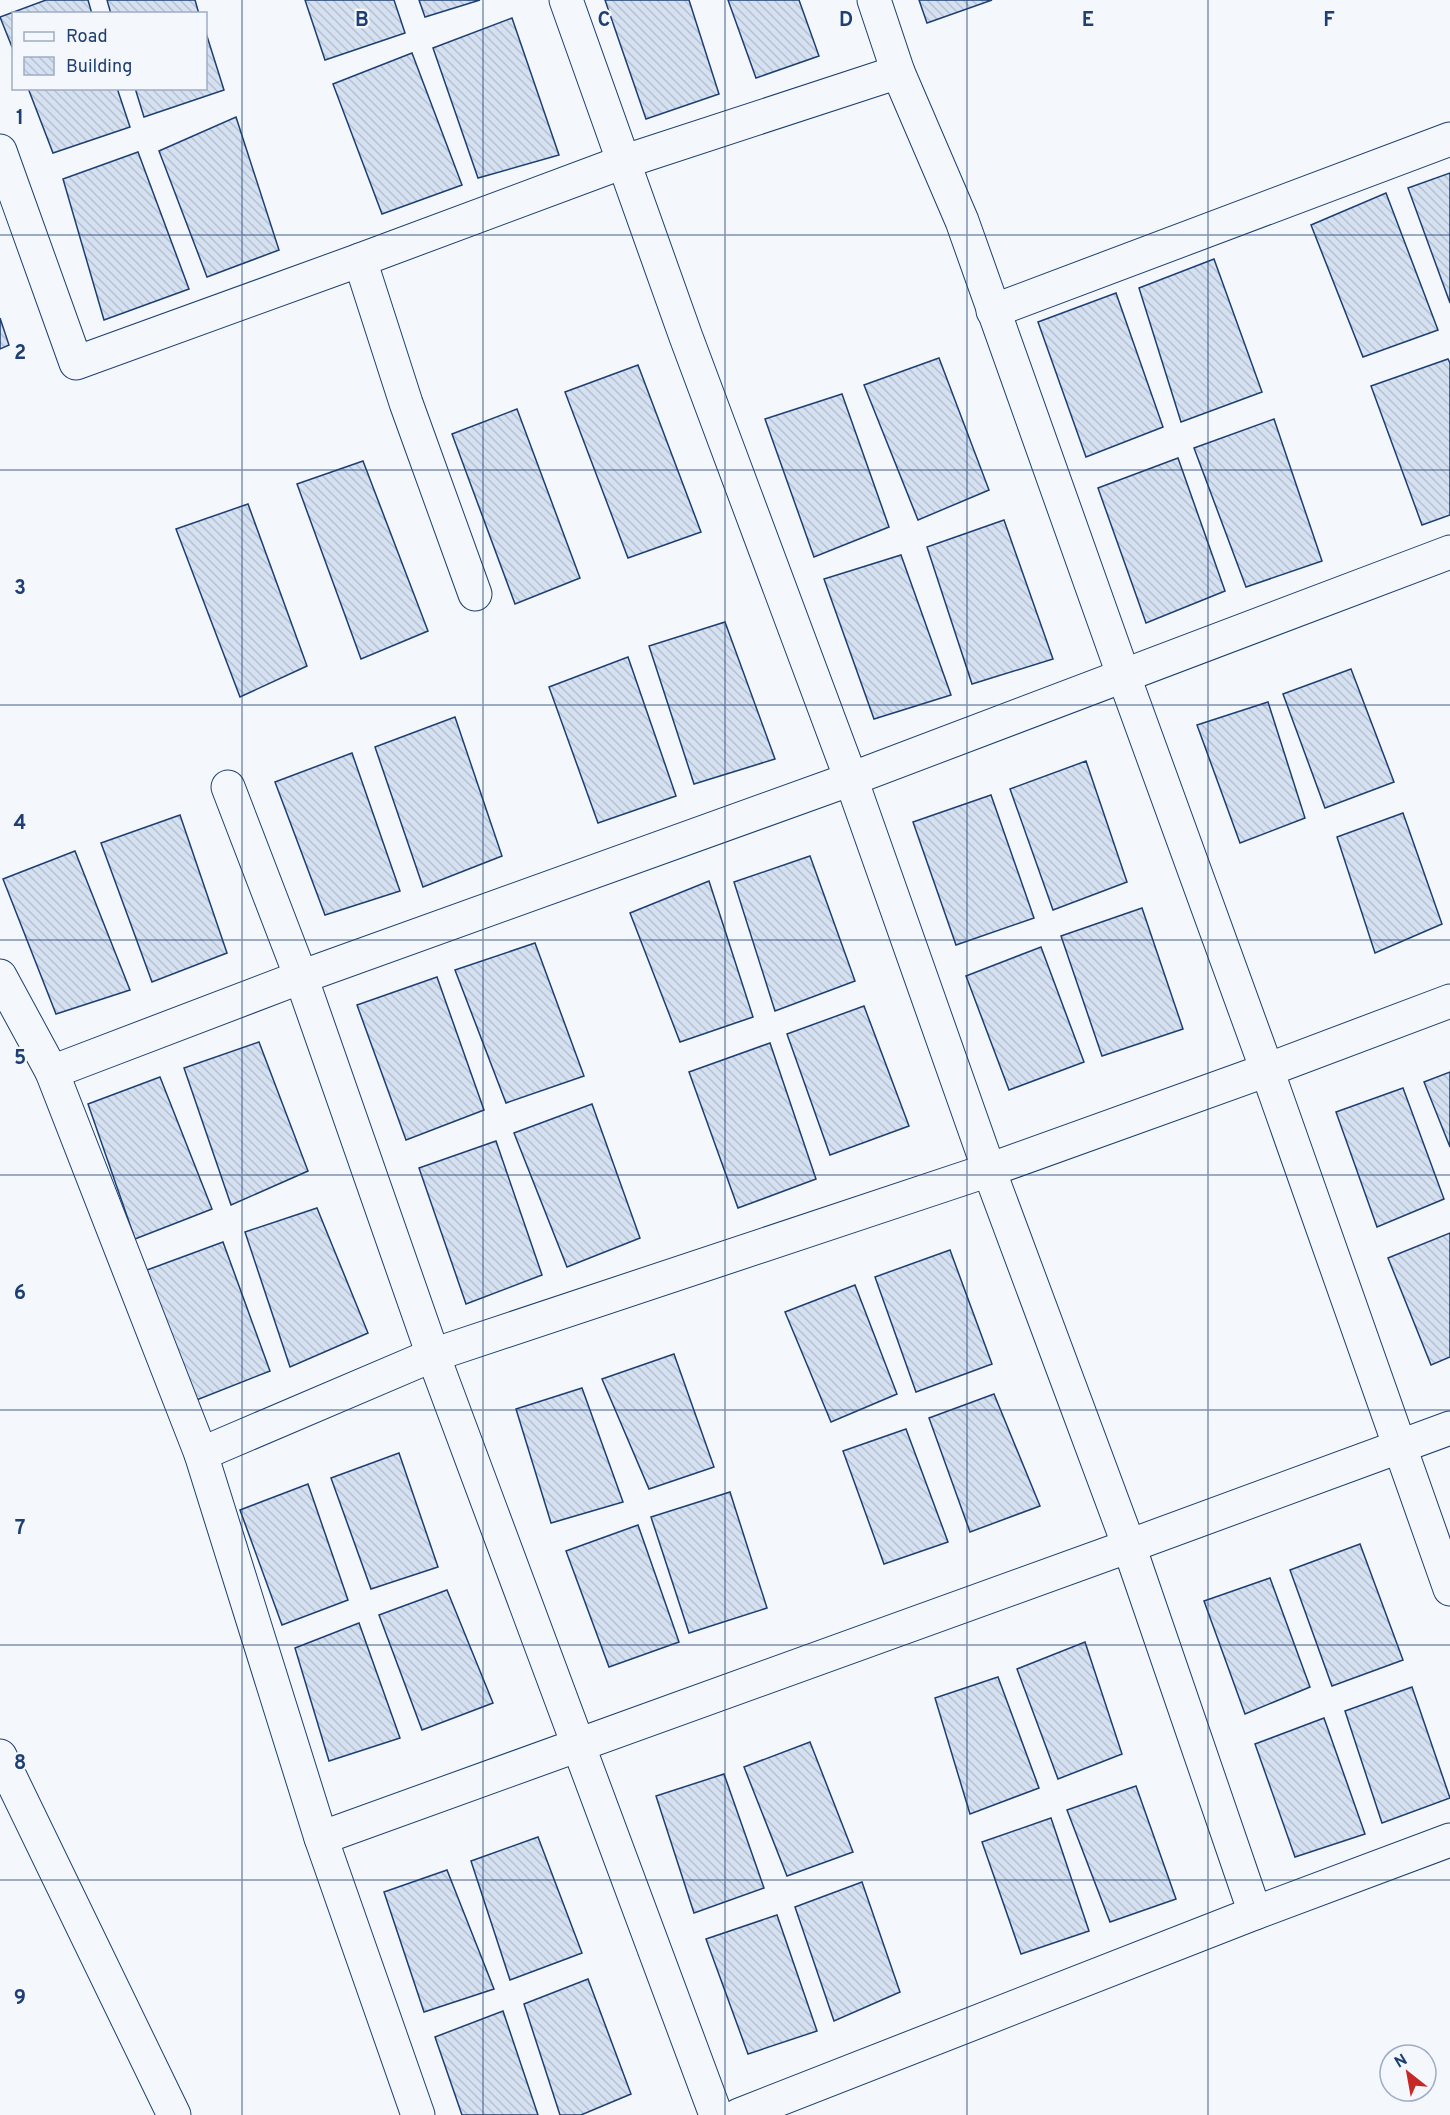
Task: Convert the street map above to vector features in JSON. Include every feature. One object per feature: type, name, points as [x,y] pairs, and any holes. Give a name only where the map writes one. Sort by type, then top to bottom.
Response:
[{"type":"street","points":[[566,0],[686,338],[851,778],[989,1170],[1129,1546],[1255,1913]]},
{"type":"street","points":[[874,0],[898,72],[962,220],[1267,1070],[1450,1589]]},
{"type":"street","points":[[0,151],[76,363],[623,162],[898,72]]},
{"type":"street","points":[[993,311],[1450,139]]},
{"type":"street","points":[[360,260],[406,403],[475,594]]},
{"type":"street","points":[[52,1072],[301,977],[851,778],[1450,552]]},
{"type":"street","points":[[228,787],[301,977],[433,1355],[716,2115]]},
{"type":"street","points":[[0,976],[52,1072],[201,1454],[321,1838],[418,2115]]},
{"type":"street","points":[[201,1454],[433,1355],[989,1170],[1450,1001]]},
{"type":"street","points":[[321,1838],[1450,1428]]},
{"type":"street","points":[[0,1756],[174,2115]]},
{"type":"street","points":[[739,2115],[1255,1913],[1450,1840]]},
{"type":"building","points":[[46,0],[88,0],[91,12],[14,12]]},
{"type":"building","points":[[107,0],[195,0],[198,12],[110,12]]},
{"type":"building","points":[[305,0],[394,0],[405,33],[325,60]]},
{"type":"building","points":[[419,0],[480,0],[425,17]]},
{"type":"building","points":[[605,0],[689,0],[719,94],[646,119]]},
{"type":"building","points":[[728,0],[799,0],[819,56],[756,78]]},
{"type":"building","points":[[919,0],[992,0],[927,23]]},
{"type":"building","points":[[12,13],[12,47],[0,17]]},
{"type":"building","points":[[512,18],[559,155],[478,178],[433,48]]},
{"type":"building","points":[[207,36],[224,90],[144,117],[136,90],[207,90]]},
{"type":"building","points":[[412,53],[462,185],[382,214],[333,84]]},
{"type":"building","points":[[29,90],[118,90],[130,127],[53,153]]},
{"type":"building","points":[[236,117],[279,250],[207,277],[159,151]]},
{"type":"building","points":[[138,152],[189,289],[104,320],[63,179]]},
{"type":"building","points":[[1450,173],[1450,303],[1408,188]]},
{"type":"building","points":[[1386,193],[1438,330],[1363,357],[1311,225]]},
{"type":"building","points":[[1214,259],[1262,392],[1181,422],[1139,288]]},
{"type":"building","points":[[1116,293],[1163,427],[1086,457],[1038,322]]},
{"type":"building","points":[[0,318],[9,345],[0,349]]},
{"type":"building","points":[[939,358],[989,490],[918,520],[864,385]]},
{"type":"building","points":[[1448,359],[1450,363],[1450,515],[1422,525],[1371,386]]},
{"type":"building","points":[[638,365],[701,532],[628,558],[565,392]]},
{"type":"building","points":[[842,394],[889,527],[814,557],[765,419]]},
{"type":"building","points":[[517,409],[580,578],[515,604],[452,434]]},
{"type":"building","points":[[1274,419],[1322,561],[1246,587],[1194,448]]},
{"type":"building","points":[[1178,458],[1225,591],[1146,623],[1098,488]]},
{"type":"building","points":[[363,461],[428,631],[361,659],[297,484]]},
{"type":"building","points":[[248,504],[307,666],[240,697],[176,529]]},
{"type":"building","points":[[1004,520],[1053,659],[972,684],[927,547]]},
{"type":"building","points":[[901,555],[951,695],[874,719],[824,579]]},
{"type":"building","points":[[725,622],[775,759],[694,784],[649,646]]},
{"type":"building","points":[[628,657],[676,796],[598,823],[549,687]]},
{"type":"building","points":[[1351,669],[1394,782],[1325,808],[1283,694]]},
{"type":"building","points":[[1268,702],[1305,818],[1240,843],[1197,725]]},
{"type":"building","points":[[455,717],[502,856],[423,887],[375,747]]},
{"type":"building","points":[[352,753],[400,891],[325,915],[275,782]]},
{"type":"building","points":[[1086,761],[1127,882],[1053,910],[1010,789]]},
{"type":"building","points":[[991,795],[1034,918],[956,945],[913,822]]},
{"type":"building","points":[[1403,813],[1442,924],[1375,953],[1337,837]]},
{"type":"building","points":[[180,815],[227,953],[152,982],[101,843]]},
{"type":"building","points":[[75,851],[130,990],[56,1014],[3,879]]},
{"type":"building","points":[[810,856],[855,981],[775,1011],[734,882]]},
{"type":"building","points":[[709,881],[753,1017],[680,1042],[630,913]]},
{"type":"building","points":[[1142,908],[1183,1029],[1102,1056],[1061,936]]},
{"type":"building","points":[[535,943],[584,1076],[506,1103],[455,970]]},
{"type":"building","points":[[1041,947],[1084,1062],[1009,1090],[966,976]]},
{"type":"building","points":[[437,977],[484,1110],[406,1140],[357,1005]]},
{"type":"building","points":[[864,1006],[909,1126],[830,1155],[787,1034]]},
{"type":"building","points":[[259,1042],[308,1171],[231,1205],[184,1068]]},
{"type":"building","points":[[770,1043],[816,1179],[738,1208],[689,1072]]},
{"type":"building","points":[[1450,1072],[1450,1147],[1424,1082]]},
{"type":"building","points":[[160,1077],[212,1209],[135,1239],[88,1104]]},
{"type":"building","points":[[1403,1088],[1444,1199],[1377,1227],[1336,1112]]},
{"type":"building","points":[[592,1104],[640,1238],[567,1267],[514,1133]]},
{"type":"building","points":[[496,1141],[542,1275],[466,1304],[419,1168]]},
{"type":"building","points":[[317,1208],[368,1333],[290,1367],[245,1232]]},
{"type":"building","points":[[1450,1233],[1450,1357],[1431,1365],[1388,1258]]},
{"type":"building","points":[[223,1242],[270,1371],[194,1401],[147,1270]]},
{"type":"building","points":[[950,1250],[992,1364],[916,1392],[875,1277]]},
{"type":"building","points":[[855,1285],[897,1394],[831,1422],[785,1312]]},
{"type":"building","points":[[674,1354],[714,1467],[649,1489],[602,1379]]},
{"type":"building","points":[[582,1388],[623,1502],[551,1523],[516,1409]]},
{"type":"building","points":[[994,1394],[1040,1506],[970,1532],[929,1418]]},
{"type":"building","points":[[906,1429],[948,1542],[884,1564],[843,1451]]},
{"type":"building","points":[[399,1453],[438,1567],[371,1589],[331,1478]]},
{"type":"building","points":[[308,1484],[348,1600],[282,1625],[240,1510]]},
{"type":"building","points":[[730,1492],[767,1608],[689,1633],[651,1517]]},
{"type":"building","points":[[638,1525],[679,1642],[609,1667],[566,1551]]},
{"type":"building","points":[[1360,1544],[1403,1660],[1332,1686],[1290,1570]]},
{"type":"building","points":[[1270,1578],[1310,1687],[1245,1714],[1204,1601]]},
{"type":"building","points":[[447,1590],[493,1703],[422,1730],[379,1615]]},
{"type":"building","points":[[359,1623],[400,1738],[329,1761],[295,1648]]},
{"type":"building","points":[[1085,1642],[1122,1754],[1058,1779],[1017,1669]]},
{"type":"building","points":[[998,1677],[1039,1788],[970,1814],[935,1698]]},
{"type":"building","points":[[1412,1687],[1450,1798],[1382,1823],[1345,1711]]},
{"type":"building","points":[[1324,1718],[1365,1834],[1295,1857],[1255,1744]]},
{"type":"building","points":[[810,1742],[853,1852],[787,1876],[744,1767]]},
{"type":"building","points":[[724,1774],[764,1888],[694,1913],[656,1796]]},
{"type":"building","points":[[1136,1786],[1176,1899],[1110,1922],[1067,1810]]},
{"type":"building","points":[[1051,1818],[1089,1931],[1021,1954],[982,1842]]},
{"type":"building","points":[[538,1837],[582,1953],[510,1980],[471,1861]]},
{"type":"building","points":[[447,1870],[494,1989],[424,2012],[384,1892]]},
{"type":"building","points":[[862,1882],[900,1992],[834,2021],[795,1907]]},
{"type":"building","points":[[777,1915],[817,2031],[748,2054],[706,1939]]},
{"type":"building","points":[[588,1979],[631,2094],[581,2115],[560,2115],[524,2004]]},
{"type":"building","points":[[503,2011],[538,2115],[462,2115],[435,2037]]}]
